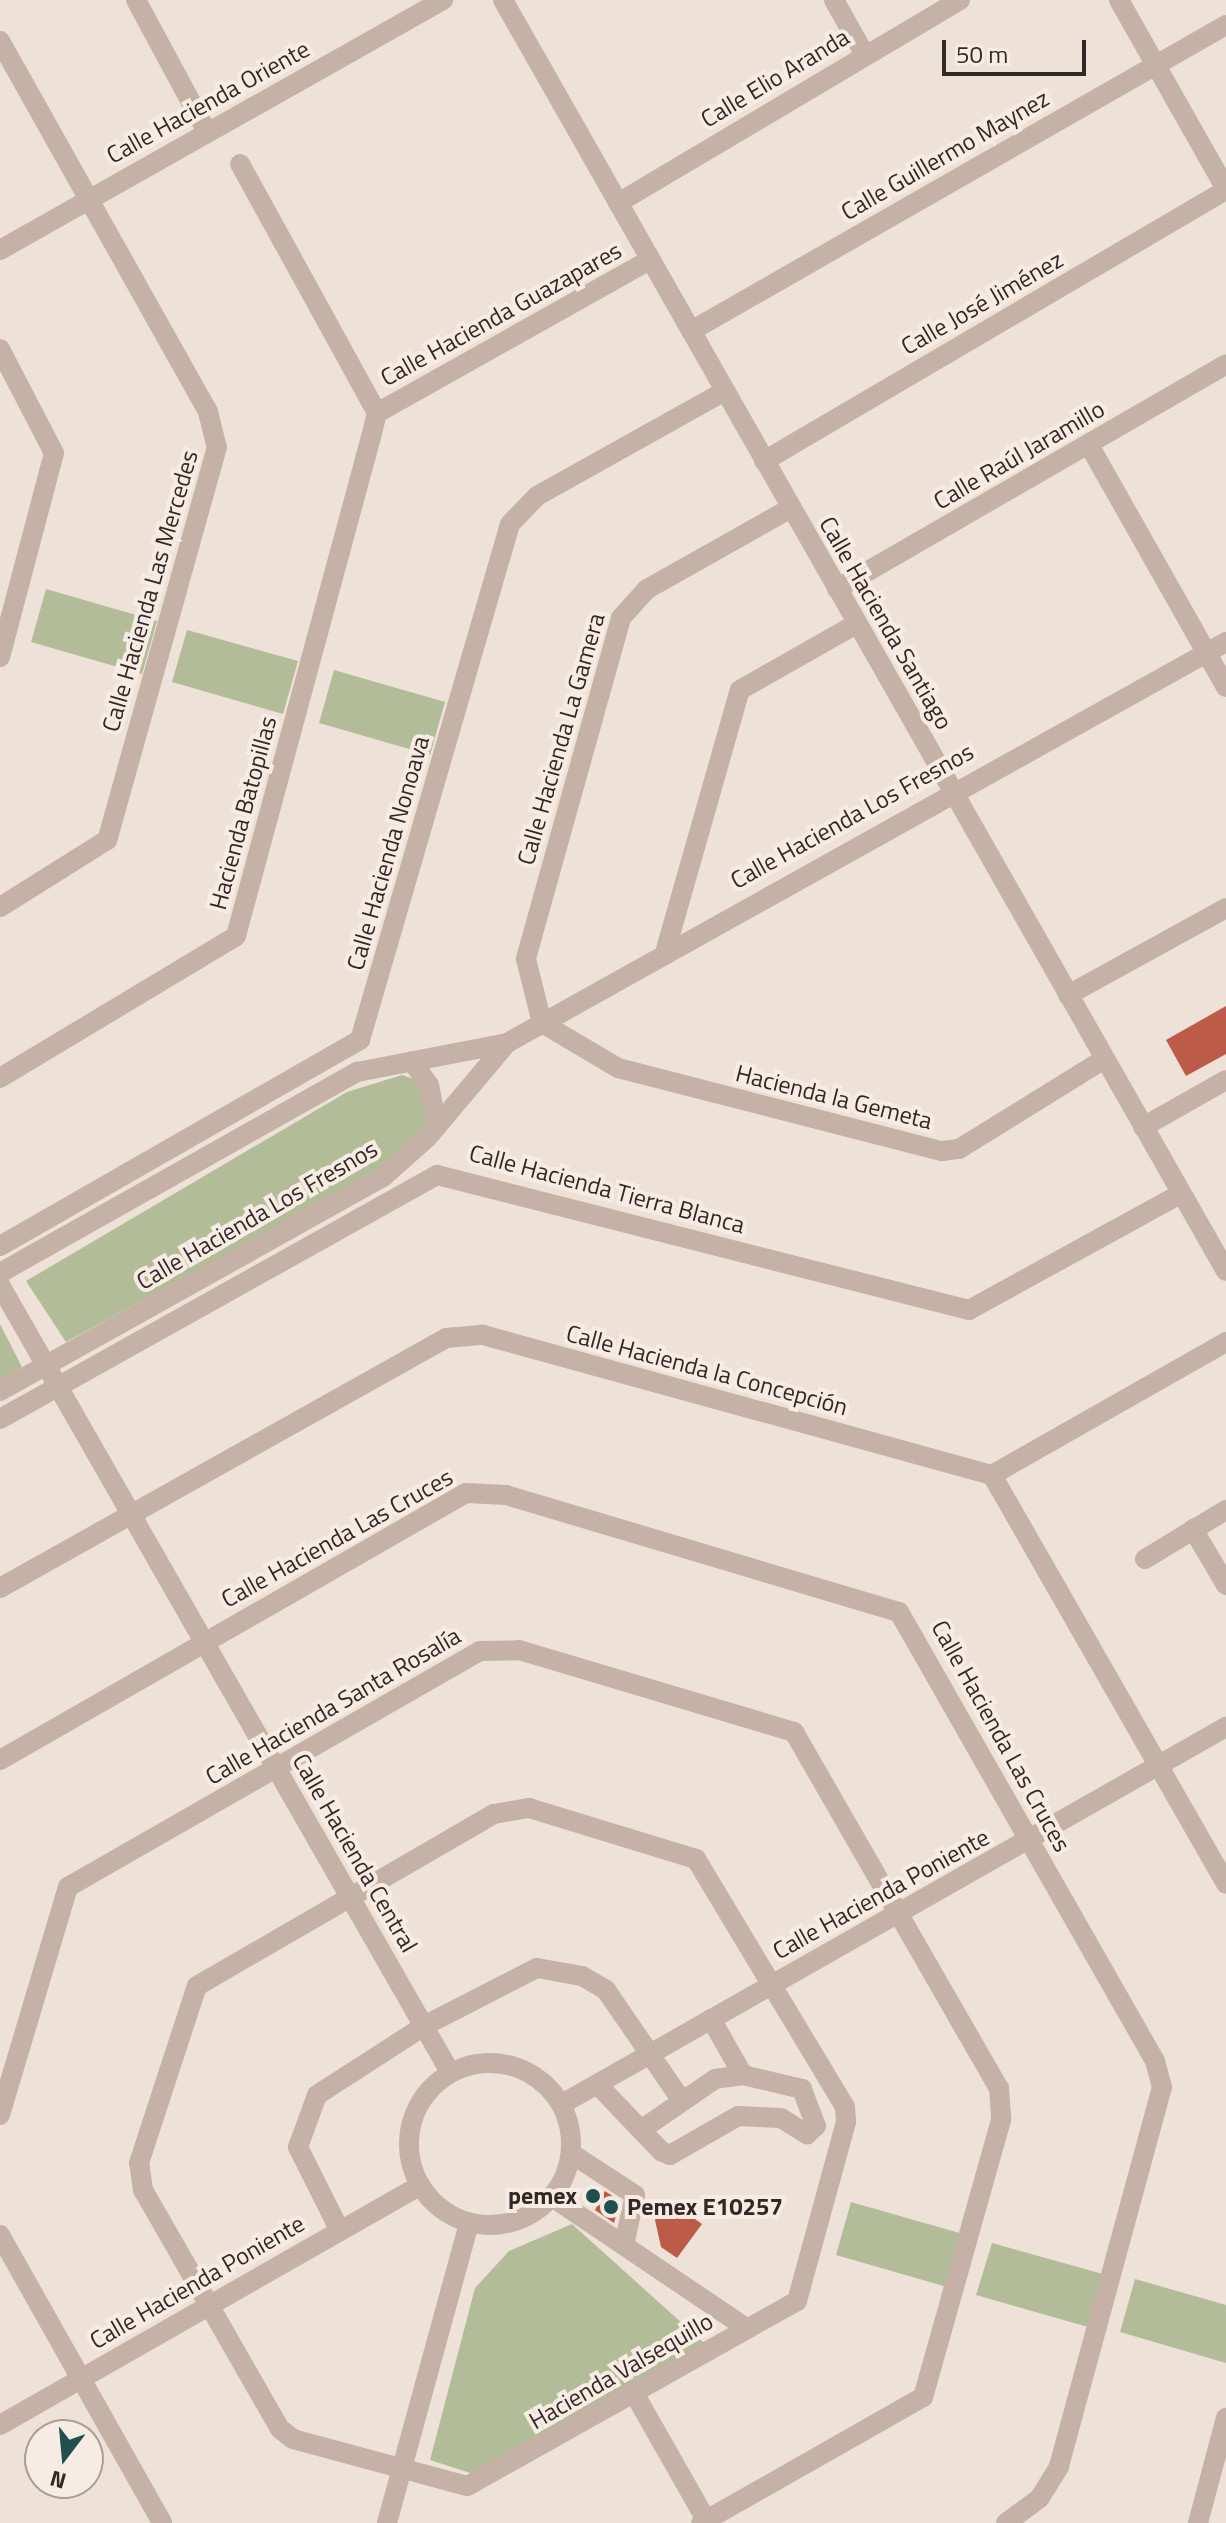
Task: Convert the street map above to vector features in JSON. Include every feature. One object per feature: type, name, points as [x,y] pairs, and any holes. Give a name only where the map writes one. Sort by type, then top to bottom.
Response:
[{"type":"street","points":[[136,0],[207,132]]},
{"type":"street","name":"Calle Hacienda Oriente","points":[[0,250],[443,0]]},
{"type":"street","name":"Calle Hacienda Santiago","points":[[503,0],[1180,1194],[1224,1261]]},
{"type":"street","points":[[834,0],[865,55]]},
{"type":"street","name":"Calle Elio Aranda","points":[[618,203],[960,0]]},
{"type":"street","points":[[1119,0],[1226,190]]},
{"type":"street","name":"Calle Guillermo Maynez","points":[[691,331],[1226,25]]},
{"type":"street","name":"Calle Hacienda Las Mercedes","points":[[0,41],[85,201],[208,412],[217,447],[107,840],[0,907]]},
{"type":"street","points":[[240,164],[377,413]]},
{"type":"street","name":"Calle José Jiménez","points":[[764,461],[1226,190]]},
{"type":"street","name":"Calle Hacienda Guazapares","points":[[377,413],[650,260]]},
{"type":"street","points":[[0,349],[54,453],[0,657]]},
{"type":"street","name":"Calle Raúl Jaramillo","points":[[837,589],[1224,370]]},
{"type":"street","name":"Calle Hacienda Nonoava","points":[[0,1246],[360,1040],[510,524],[537,496],[725,391]]},
{"type":"street","name":"Hacienda Batopillas","points":[[0,1078],[236,936],[377,413]]},
{"type":"street","points":[[1089,445],[1226,687]]},
{"type":"street","name":"Calle Hacienda La Gamera","points":[[542,1023],[526,959],[621,618],[647,589],[791,508]]},
{"type":"street","points":[[666,949],[740,690],[856,624]]},
{"type":"street","name":"Calle Hacienda Los Fresnos","points":[[0,1273],[357,1072],[507,1043],[666,949],[1226,642]]},
{"type":"street","points":[[1068,995],[1226,908]]},
{"type":"street","name":"Hacienda la Gemeta","points":[[542,1023],[618,1068],[942,1151],[959,1149],[1104,1059]]},
{"type":"street","name":"Calle Hacienda Los Fresnos","points":[[0,1391],[383,1177],[437,1126],[507,1043]]},
{"type":"street","points":[[412,1061],[429,1085],[437,1126]]},
{"type":"street","points":[[1143,1127],[1226,1080]]},
{"type":"street","name":"Calle Hacienda Tierra Blanca","points":[[0,1419],[444,1173],[969,1310],[1180,1194]]},
{"type":"street","name":"Calle Hacienda Central","points":[[0,1285],[450,2072]]},
{"type":"street","name":"Calle Hacienda la Concepción","points":[[0,1588],[130,1513],[460,1333],[992,1475]]},
{"type":"street","points":[[1226,1342],[992,1475],[1226,1884]]},
{"type":"street","name":"Calle Hacienda Las Cruces","points":[[0,1760],[466,1493],[506,1495],[899,1612],[1155,2061],[1162,2087],[1059,2467],[1040,2498],[1006,2523]]},
{"type":"street","points":[[1145,1559],[1226,1510]]},
{"type":"street","points":[[1193,1529],[1226,1585]]},
{"type":"street","name":"Calle Hacienda Santa Rosalía","points":[[0,2115],[68,1887],[480,1651],[519,1650],[794,1732],[901,1912],[1003,2100],[933,2379],[911,2409],[705,2522]]},
{"type":"street","name":"Calle Hacienda Poniente","points":[[562,2104],[1226,1727]]},
{"type":"street","name":"Hacienda Valsequillo","points":[[529,1808],[696,1859],[773,1984],[830,2082],[846,2122],[800,2294],[748,2329],[478,2483],[455,2485],[286,2435],[208,2306],[138,2174],[189,1996],[349,1895],[494,1814],[529,1808]]},
{"type":"street","points":[[340,2231],[298,2147],[300,2126],[317,2095],[424,2026],[550,1967],[606,1990],[680,2098]]},
{"type":"street","points":[[711,2019],[743,2075]]},
{"type":"street","points":[[481,2063],[513,2065],[541,2080],[562,2104],[572,2154],[552,2197],[514,2222],[469,2223],[449,2215],[420,2185],[408,2135],[422,2099],[450,2072],[481,2063]]},
{"type":"street","points":[[597,2084],[641,2130],[670,2155],[738,2116],[781,2118],[807,2134],[816,2126],[809,2097],[784,2080],[743,2075],[715,2079],[680,2098],[641,2130]]},
{"type":"street","points":[[809,2097],[830,2082]]},
{"type":"street","points":[[572,2154],[635,2195],[624,2245]]},
{"type":"street","name":"Calle Hacienda Poniente","points":[[0,2425],[420,2185]]},
{"type":"street","points":[[552,2197],[748,2329]]},
{"type":"street","points":[[387,2523],[469,2223]]},
{"type":"street","points":[[0,2235],[162,2523]]},
{"type":"street","points":[[634,2393],[705,2522]]},
{"type":"street","points":[[1198,2523],[1226,2418]]},
{"type":"green space","points":[[46,589],[157,621],[142,674],[31,642]]},
{"type":"green space","points":[[187,630],[298,661],[283,714],[172,682]]},
{"type":"green space","points":[[334,670],[445,702],[430,755],[319,723]]},
{"type":"green space","points":[[402,1075],[423,1082],[428,1127],[400,1159],[66,1342],[26,1281],[347,1092]]},
{"type":"green space","points":[[0,1324],[22,1367],[0,1380]]},
{"type":"green space","points":[[851,2202],[963,2234],[947,2287],[836,2255]]},
{"type":"green space","points":[[572,2224],[704,2343],[473,2474],[430,2460],[475,2288],[509,2251]]},
{"type":"green space","points":[[992,2243],[1103,2274],[1088,2327],[976,2295]]},
{"type":"green space","points":[[1135,2279],[1226,2305],[1226,2363],[1120,2332]]},
{"type":"building","points":[[1226,1006],[1226,1054],[1186,1076],[1166,1040]]},
{"type":"building","points":[[605,2191],[620,2201],[614,2223],[595,2210]]},
{"type":"building","points":[[667,2199],[702,2224],[677,2258],[661,2247],[655,2220]]},
{"type":"place","name":"pemex","points":[[593,2196]]},
{"type":"place","name":"Pemex E10257","points":[[611,2207]]}]
